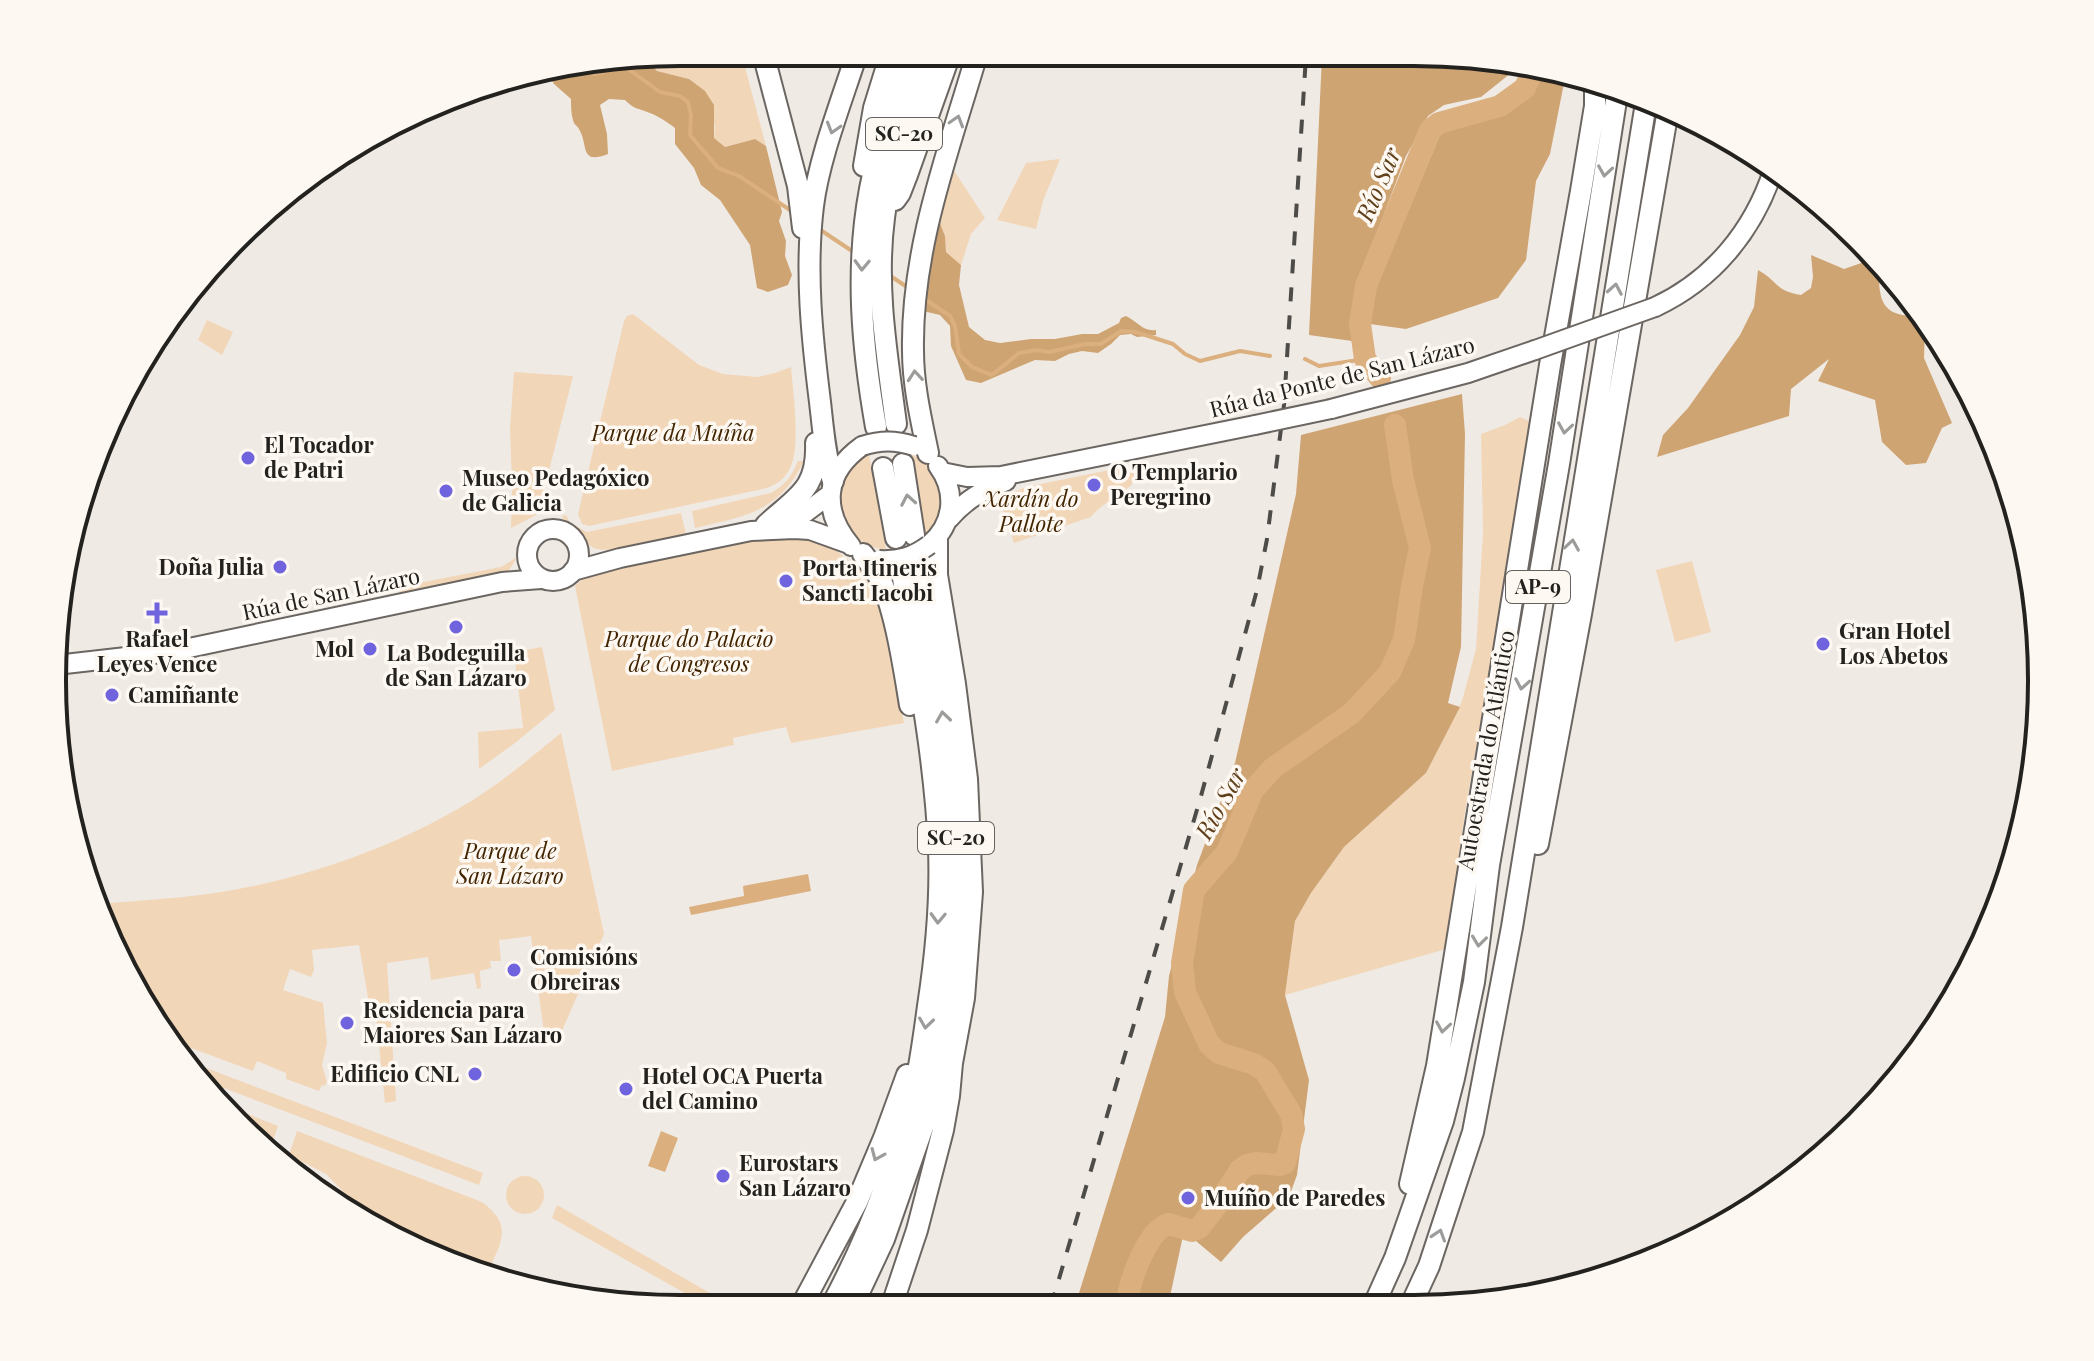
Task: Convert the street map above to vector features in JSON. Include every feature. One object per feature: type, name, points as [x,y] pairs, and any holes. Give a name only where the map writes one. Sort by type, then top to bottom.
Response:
[{"type":"highway","points":[[766,66],[798,186],[831,488]]},
{"type":"highway","points":[[808,270],[813,205],[820,170],[853,66]]},
{"type":"highway","points":[[870,188],[864,170],[874,108],[887,66]]},
{"type":"highway","name":"SC-20","points":[[908,66],[870,188],[864,228],[861,293],[865,361],[886,425],[880,262],[884,217],[888,191],[927,66]]},
{"type":"highway","points":[[884,217],[900,193],[946,66]]},
{"type":"highway","points":[[921,449],[914,364],[915,304],[920,267],[936,192],[973,66]]},
{"type":"highway","points":[[1395,1258],[1393,1234],[1409,1186],[1437,1066],[1595,94]]},
{"type":"highway","name":"Autoestrada do Atlántico","points":[[1378,1295],[1395,1258],[1443,1121],[1474,982],[1489,865],[1559,464],[1616,101]]},
{"type":"highway","name":"AP-9","points":[[1416,1295],[1429,1266],[1473,1132],[1512,927],[1645,111]]},
{"type":"highway","points":[[1512,927],[1527,902],[1581,614],[1666,121]]},
{"type":"highway","points":[[758,528],[800,496],[812,479],[816,464],[816,372]]},
{"type":"highway","name":"SC-20","points":[[893,466],[919,539],[937,575],[967,779],[972,892],[966,977],[952,1063]]},
{"type":"highway","name":"SC-20","points":[[864,553],[884,588],[895,628],[923,786],[927,841],[939,850]]},
{"type":"highway","name":"SC-20","points":[[912,577],[943,712],[956,837],[956,926],[952,973],[932,1101],[884,1239],[853,1292],[872,1221],[900,1145],[914,1093],[938,929],[939,850],[935,794],[912,577]]},
{"type":"highway","points":[[807,1295],[857,1202],[905,1077],[920,1059]]},
{"type":"highway","points":[[932,1101],[952,1063]]},
{"type":"highway","points":[[895,1295],[917,1230],[943,1130],[952,1063]]},
{"type":"main road","name":"Rúa da Ponte de San Lázaro","points":[[942,472],[981,478],[1033,471],[1331,409],[1468,373],[1535,350],[1655,307],[1690,287],[1717,264],[1748,227],[1769,180]]},
{"type":"main road","points":[[573,571],[758,528],[805,513],[831,488],[849,455],[862,446],[879,441],[899,441],[921,449],[942,472],[950,490],[949,519],[919,539],[917,554],[904,559],[893,561],[864,553],[810,530],[758,528]]},
{"type":"main road","name":"Rúa da Ponte de San Lázaro","points":[[949,519],[973,496],[1033,471]]},
{"type":"main road","points":[[831,488],[836,523],[864,553]]},
{"type":"main road","points":[[577,546],[577,563],[573,571],[559,580],[541,579],[533,572],[527,558],[533,539],[547,531],[558,530],[591,554],[620,558]]},
{"type":"main road","points":[[502,582],[515,573],[527,558]]},
{"type":"main road","name":"Rúa de San Lázaro","points":[[66,675],[502,582],[541,579]]},
{"type":"main road","name":"Rúa de San Lázaro","points":[[66,664],[170,652]]},
{"type":"green space","points":[[745,66],[766,146],[755,139],[725,147],[714,138],[715,126],[689,79],[657,71],[653,67]]},
{"type":"green space","points":[[1060,159],[1043,201],[1036,229],[997,220],[1026,163]]},
{"type":"green space","points":[[953,169],[985,218],[971,234],[961,265],[946,252],[945,236],[938,218]]},
{"type":"green space","name":"Parque da Muíña","points":[[633,314],[699,365],[723,374],[758,377],[791,367],[795,447],[790,468],[780,481],[767,488],[589,526],[582,524],[578,514],[624,321]]},
{"type":"green space","points":[[207,320],[233,332],[222,355],[198,340]]},
{"type":"green space","points":[[514,372],[573,376],[538,514],[511,528],[510,429]]},
{"type":"green space","points":[[1520,417],[1533,423],[1466,805],[1446,949],[1285,995],[1295,921],[1311,893],[1344,847],[1426,773],[1462,701],[1476,649],[1483,532],[1481,434]]},
{"type":"green space","points":[[869,454],[886,550],[868,545],[854,536],[840,510],[840,495],[845,480],[854,466]]},
{"type":"green space","points":[[911,454],[932,471],[941,493],[938,516],[924,538]]},
{"type":"green space","points":[[798,461],[804,461],[784,491],[772,501],[745,515],[695,528],[692,511],[771,493],[788,480]]},
{"type":"green space","name":"Xardín do Pallote","points":[[1129,466],[1137,467],[1139,473],[1135,480],[1091,517],[1014,543],[999,498],[1026,487]]},
{"type":"green space","points":[[681,513],[686,534],[610,550],[588,545],[564,522],[562,515],[587,532]]},
{"type":"green space","name":"Parque do Palacio de Congresos","points":[[793,535],[825,542],[859,568],[870,586],[884,626],[904,723],[791,743],[786,727],[733,738],[734,745],[612,771],[575,586],[587,574]]},
{"type":"green space","points":[[517,557],[501,576],[400,597],[398,587],[501,567]]},
{"type":"green space","points":[[1692,561],[1711,632],[1675,642],[1656,570]]},
{"type":"green space","points":[[542,647],[555,710],[479,769],[478,732],[523,728],[514,652]]},
{"type":"green space","name":"Parque de San Lázaro","points":[[561,733],[604,934],[558,1040],[545,1040],[531,936],[499,940],[501,961],[490,961],[491,968],[480,971],[481,988],[477,989],[474,973],[431,980],[428,957],[387,963],[396,1101],[385,1103],[376,1016],[371,1015],[359,945],[312,950],[314,970],[311,977],[290,969],[283,990],[323,1003],[327,1043],[322,1065],[327,1082],[319,1091],[286,1079],[286,1073],[257,1061],[253,1071],[187,1046],[148,988],[108,903],[233,890],[336,863],[439,820],[506,777]]},
{"type":"green space","points":[[202,1067],[483,1173],[479,1185],[218,1086]]},
{"type":"green space","points":[[243,1112],[278,1126],[273,1141]]},
{"type":"green space","points":[[297,1131],[482,1202],[492,1210],[501,1226],[500,1242],[491,1265],[445,1248],[373,1213],[349,1197],[326,1174],[289,1154]]},
{"type":"green space","points":[[525,1176],[538,1182],[544,1195],[538,1208],[525,1214],[512,1208],[506,1195],[512,1182]]},
{"type":"green space","points":[[557,1205],[713,1295],[688,1295],[552,1218]]},
{"type":"shaded area","points":[[1322,66],[1454,67],[1510,74],[1481,97],[1444,105],[1428,116],[1406,156],[1385,211],[1355,309],[1352,341],[1309,335]]},
{"type":"shaded area","points":[[653,67],[657,71],[689,79],[705,91],[714,105],[714,138],[725,147],[755,139],[766,146],[782,212],[779,221],[786,241],[785,256],[792,275],[788,285],[768,292],[757,288],[750,245],[720,200],[701,185],[694,168],[675,144],[675,128],[625,100],[609,99],[600,105],[608,154],[589,156],[573,120],[571,99],[552,80],[600,71]]},
{"type":"shaded area","points":[[1535,79],[1564,85],[1550,154],[1536,181],[1526,260],[1498,298],[1406,329],[1370,324],[1369,294],[1405,219],[1441,132],[1503,111],[1525,97]]},
{"type":"shaded area","points":[[938,218],[945,236],[946,252],[961,265],[959,285],[969,327],[985,340],[1000,343],[1098,334],[1126,316],[1144,328],[1156,330],[1156,335],[1120,335],[1098,353],[1082,351],[1055,361],[1035,360],[981,383],[966,380],[951,346],[950,326],[940,315],[923,311]]},
{"type":"shaded area","points":[[1811,255],[1844,269],[1864,262],[1879,279],[1882,299],[1888,309],[1908,315],[1925,340],[1924,358],[1952,423],[1942,428],[1926,463],[1906,465],[1882,442],[1875,400],[1818,381],[1829,359],[1791,389],[1789,416],[1657,457],[1663,435],[1688,408],[1740,335],[1754,307],[1758,270],[1781,288],[1801,295],[1811,288]]},
{"type":"shaded area","points":[[1462,394],[1465,434],[1461,647],[1448,703],[1460,707],[1426,773],[1344,847],[1295,921],[1285,995],[1309,1080],[1297,1175],[1289,1197],[1243,1237],[1221,1262],[1184,1231],[1170,1295],[1078,1295],[1165,1017],[1169,976],[1197,865],[1235,763],[1296,494],[1301,435]]},
{"type":"shaded area","points":[[808,874],[811,891],[691,915],[689,907],[744,896],[743,886]]},
{"type":"shaded area","points":[[661,1131],[678,1138],[665,1172],[648,1166]]},
{"type":"waterway","points":[[627,68],[660,92],[680,96],[688,102],[690,135],[718,168],[739,176],[793,212]]},
{"type":"waterway","points":[[589,73],[609,70]]},
{"type":"waterway","name":"Río Sar","points":[[1380,378],[1365,359],[1360,324],[1366,286],[1430,130],[1439,123],[1500,106],[1525,88],[1529,77]]},
{"type":"waterway","points":[[819,229],[855,253]]},
{"type":"waterway","points":[[892,277],[910,289]]},
{"type":"waterway","points":[[923,298],[950,316],[955,326],[959,354],[972,367],[992,375],[1019,353],[1101,344],[1121,331],[1136,332],[1173,344],[1200,361],[1240,351],[1270,356]]},
{"type":"waterway","points":[[1305,359],[1319,366],[1365,359]]},
{"type":"waterway","name":"Río Sar","points":[[1129,1295],[1140,1259],[1161,1228],[1169,1224],[1192,1231],[1199,1228],[1240,1170],[1256,1163],[1285,1163],[1294,1129],[1291,1114],[1265,1071],[1254,1064],[1219,1053],[1209,1044],[1185,992],[1182,963],[1194,890],[1227,852],[1253,790],[1273,768],[1352,713],[1390,672],[1404,640],[1420,548],[1403,480],[1395,425]]},
{"type":"railway","points":[[1054,1295],[1201,796],[1257,590],[1267,539],[1284,405],[1305,66]]},
{"type":"place","name":"El Tocador de Patri","points":[[248,458]]},
{"type":"place","name":"O Templario Peregrino","points":[[1094,485]]},
{"type":"place","name":"Museo Pedagóxico de Galicia","points":[[446,491]]},
{"type":"place","name":"Doña Julia","points":[[280,567]]},
{"type":"place","name":"Porta Itineris Sancti Iacobi","points":[[786,581]]},
{"type":"place","name":"Rafael Leyes Vence","points":[[157,613]]},
{"type":"place","name":"La Bodeguilla de San Lázaro","points":[[456,627]]},
{"type":"place","name":"Gran Hotel Los Abetos","points":[[1823,644]]},
{"type":"place","name":"Mol","points":[[370,649]]},
{"type":"place","name":"Camiñante","points":[[112,695]]},
{"type":"place","name":"Comisións Obreiras","points":[[514,970]]},
{"type":"place","name":"Residencia para Maiores San Lázaro","points":[[347,1023]]},
{"type":"place","name":"Edificio CNL","points":[[475,1074]]},
{"type":"place","name":"Hotel OCA Puerta del Camino","points":[[626,1089]]},
{"type":"place","name":"Eurostars San Lázaro","points":[[723,1176]]},
{"type":"place","name":"Muíño de Paredes","points":[[1188,1198]]}]
